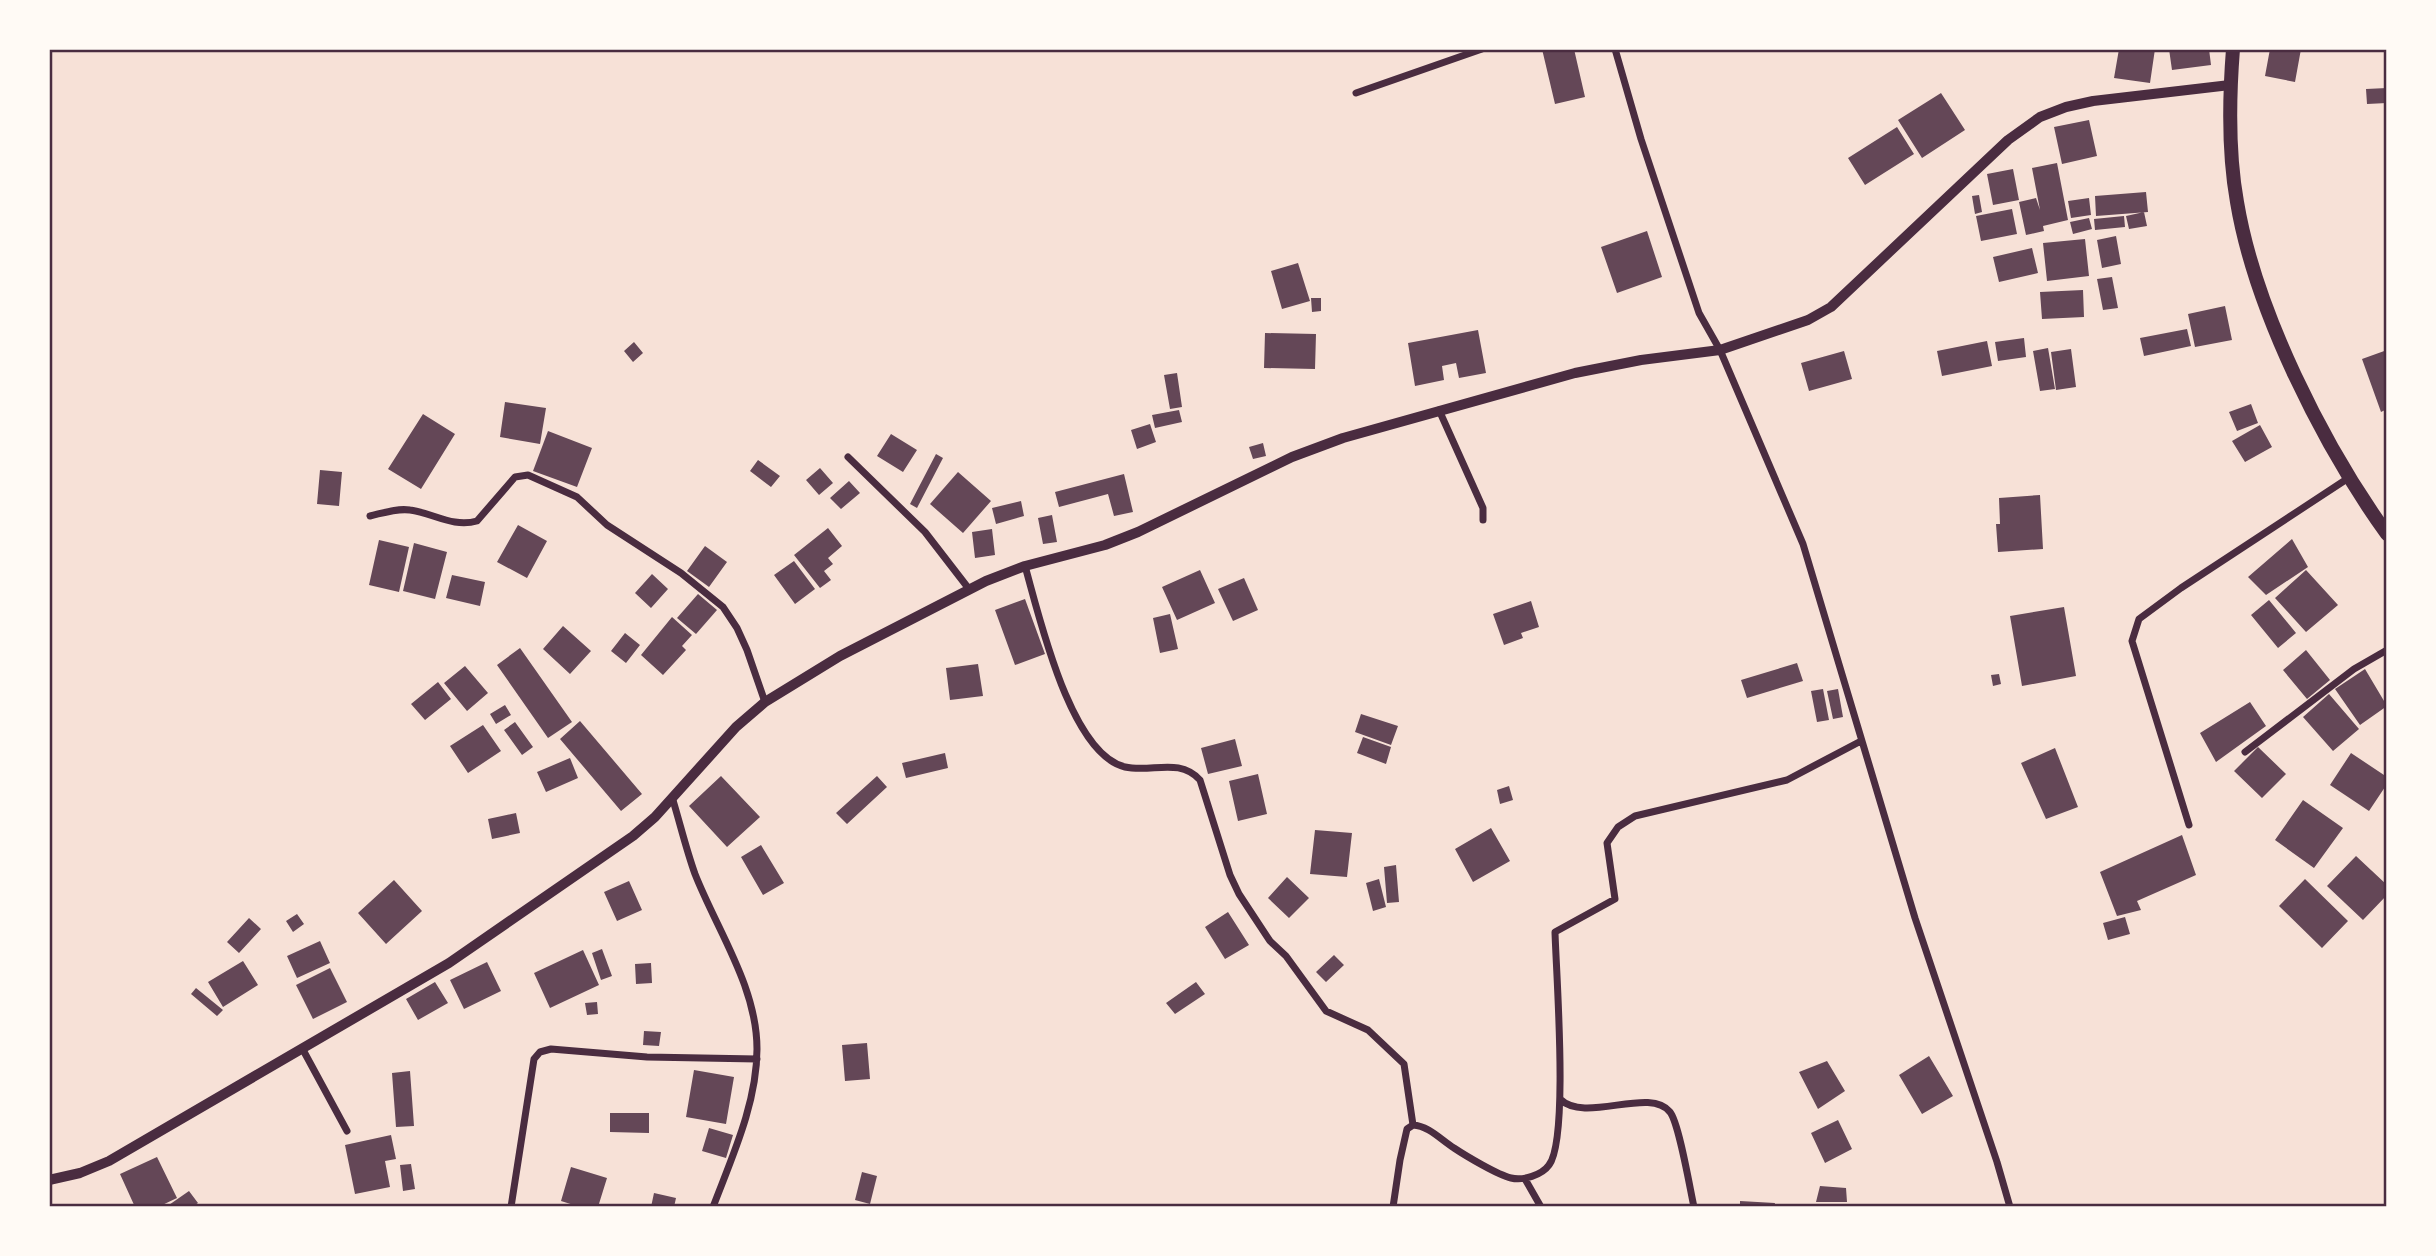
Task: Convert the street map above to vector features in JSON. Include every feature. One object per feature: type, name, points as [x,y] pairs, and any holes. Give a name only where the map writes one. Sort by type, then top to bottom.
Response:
[{"type":"main road","points":[[2232,49],[2230,150],[2237,204],[2256,275],[2285,352],[2324,433],[2387,534]]},
{"type":"street","points":[[1356,93],[1482,49]]},
{"type":"street","points":[[1615,49],[1641,139],[1699,313],[1720,350],[1803,544],[1915,918],[2010,1207]]},
{"type":"street","points":[[49,1180],[80,1173],[109,1161],[449,963],[633,836],[736,727],[765,702],[840,656],[969,589],[1025,566],[1105,545],[1138,532],[1292,457],[1343,438],[1575,373],[1642,360],[1720,350],[1808,320],[1831,307],[2008,140],[2040,117],[2093,101],[2230,85]]},
{"type":"street","points":[[1439,410],[1483,509],[1483,520]]},
{"type":"street","points":[[848,457],[925,532],[969,589]]},
{"type":"street","points":[[370,516],[394,510],[410,510],[456,523],[470,523],[477,521],[515,477],[528,475],[562,488],[577,496],[607,525],[681,573],[723,607],[747,650],[765,702]]},
{"type":"street","points":[[2189,825],[2132,641],[2134,629],[2139,620],[2181,588],[2350,476]]},
{"type":"street","points":[[1025,566],[1065,696],[1087,736],[1111,762],[1125,767],[1182,767],[1192,771],[1200,780],[1230,875],[1240,894],[1270,941],[1286,956],[1326,1011],[1368,1030],[1404,1064],[1413,1125]]},
{"type":"street","points":[[2245,752],[2354,669],[2387,650]]},
{"type":"street","points":[[1413,1125],[1431,1131],[1455,1149],[1510,1178],[1525,1179],[1549,1166],[1554,1154],[1560,1099],[1555,932],[1615,899],[1607,843],[1618,827],[1635,816],[1787,780],[1861,741]]},
{"type":"street","points":[[672,797],[694,872],[740,973],[750,1003],[757,1047],[751,1097],[713,1207]]},
{"type":"street","points":[[302,1048],[347,1131]]},
{"type":"street","points":[[511,1207],[534,1059],[540,1052],[551,1049],[647,1058],[757,1059]]},
{"type":"street","points":[[1560,1099],[1569,1105],[1595,1107],[1653,1102],[1663,1105],[1671,1112],[1694,1207]]},
{"type":"street","points":[[1393,1207],[1399,1160],[1407,1129],[1413,1125]]},
{"type":"street","points":[[1525,1179],[1541,1207]]},
{"type":"building","points":[[1542,49],[1574,49],[1585,97],[1555,104]]},
{"type":"building","points":[[2119,49],[2155,49],[2150,83],[2114,78]]},
{"type":"building","points":[[2169,49],[2209,49],[2211,65],[2172,70]]},
{"type":"building","points":[[2270,49],[2301,49],[2295,82],[2265,76]]},
{"type":"building","points":[[2387,88],[2387,103],[2367,104],[2366,89]]},
{"type":"building","points":[[1941,93],[1965,130],[1922,158],[1898,120]]},
{"type":"building","points":[[2089,120],[2097,156],[2062,164],[2054,127]]},
{"type":"building","points":[[1897,127],[1914,154],[1865,185],[1848,158]]},
{"type":"building","points":[[2057,163],[2068,220],[2043,226],[2044,231],[2026,235],[2019,202],[2036,198],[2040,210],[2032,168]]},
{"type":"building","points":[[2013,169],[2019,200],[1993,205],[1987,174]]},
{"type":"building","points":[[2146,192],[2148,212],[2096,216],[2095,196]]},
{"type":"building","points":[[1979,195],[1982,212],[1975,214],[1972,196]]},
{"type":"building","points":[[2089,198],[2091,215],[2071,218],[2068,201]]},
{"type":"building","points":[[2012,209],[2017,234],[1981,241],[1976,216]]},
{"type":"building","points":[[2144,212],[2147,226],[2129,229],[2126,216]]},
{"type":"building","points":[[2124,216],[2125,227],[2095,230],[2094,219]]},
{"type":"building","points":[[2089,218],[2092,229],[2073,234],[2070,222]]},
{"type":"building","points":[[1647,231],[1662,277],[1617,293],[1601,247]]},
{"type":"building","points":[[2116,236],[2121,264],[2102,268],[2097,240]]},
{"type":"building","points":[[2085,239],[2089,276],[2047,281],[2043,243]]},
{"type":"building","points":[[2032,248],[2038,273],[1999,282],[1993,257]]},
{"type":"building","points":[[1298,263],[1310,301],[1282,309],[1271,271]]},
{"type":"building","points":[[2112,277],[2118,308],[2103,310],[2097,279]]},
{"type":"building","points":[[2083,290],[2084,317],[2042,319],[2040,292]]},
{"type":"building","points":[[1311,298],[1321,298],[1321,311],[1312,312]]},
{"type":"building","points":[[2225,306],[2232,340],[2195,347],[2188,314]]},
{"type":"building","points":[[2187,329],[2191,346],[2144,356],[2140,338]]},
{"type":"building","points":[[1478,330],[1486,373],[1459,378],[1456,363],[1442,366],[1444,380],[1415,386],[1408,343]]},
{"type":"building","points":[[1265,333],[1316,334],[1315,369],[1264,368]]},
{"type":"building","points":[[2024,338],[2026,357],[1998,361],[1995,342]]},
{"type":"building","points":[[1987,341],[1992,366],[1942,376],[1937,351]]},
{"type":"building","points":[[634,342],[643,353],[633,362],[624,351]]},
{"type":"building","points":[[2048,348],[2055,389],[2040,391],[2033,351]]},
{"type":"building","points":[[2071,349],[2076,387],[2056,390],[2051,352]]},
{"type":"building","points":[[2387,350],[2387,409],[2381,412],[2362,359]]},
{"type":"building","points":[[1844,351],[1852,379],[1809,391],[1801,363]]},
{"type":"building","points":[[1177,373],[1182,407],[1170,409],[1164,375]]},
{"type":"building","points":[[505,402],[546,408],[540,444],[500,437]]},
{"type":"building","points":[[2251,404],[2258,423],[2237,431],[2229,412]]},
{"type":"building","points":[[1179,410],[1182,422],[1155,428],[1152,415]]},
{"type":"building","points":[[423,414],[455,434],[421,489],[388,469]]},
{"type":"building","points":[[1150,424],[1156,442],[1137,449],[1131,430]]},
{"type":"building","points":[[2260,425],[2272,447],[2245,462],[2232,441]]},
{"type":"building","points":[[548,431],[592,448],[577,487],[533,471]]},
{"type":"building","points":[[891,434],[917,450],[903,472],[877,456]]},
{"type":"building","points":[[1263,443],[1266,456],[1253,459],[1249,447]]},
{"type":"building","points":[[936,454],[943,458],[917,508],[910,504]]},
{"type":"building","points":[[758,460],[780,476],[771,487],[750,471]]},
{"type":"building","points":[[820,468],[833,483],[819,495],[806,480]]},
{"type":"building","points":[[320,470],[342,472],[339,506],[317,504]]},
{"type":"building","points":[[958,472],[991,501],[963,533],[930,504]]},
{"type":"building","points":[[1124,474],[1133,512],[1114,516],[1108,494],[1059,507],[1055,492]]},
{"type":"building","points":[[849,481],[860,493],[841,509],[830,498]]},
{"type":"building","points":[[2040,495],[2043,549],[1998,552],[1996,524],[2000,524],[1999,498]]},
{"type":"building","points":[[1021,501],[1024,516],[996,524],[992,508]]},
{"type":"building","points":[[1052,515],[1057,542],[1043,544],[1038,518]]},
{"type":"building","points":[[518,525],[547,541],[527,578],[497,562]]},
{"type":"building","points":[[828,528],[842,546],[828,558],[833,564],[824,571],[831,580],[820,588],[794,555]]},
{"type":"building","points":[[992,529],[995,555],[975,558],[972,532]]},
{"type":"building","points":[[2292,539],[2308,567],[2266,595],[2248,577]]},
{"type":"building","points":[[379,540],[409,547],[399,592],[369,585]]},
{"type":"building","points":[[414,543],[447,552],[435,599],[403,591]]},
{"type":"building","points":[[705,546],[727,562],[709,587],[687,571]]},
{"type":"building","points":[[794,561],[815,589],[795,604],[774,575]]},
{"type":"building","points":[[1200,570],[1215,603],[1177,620],[1162,587]]},
{"type":"building","points":[[2306,570],[2338,605],[2306,632],[2275,598]]},
{"type":"building","points":[[652,574],[668,589],[651,608],[635,593]]},
{"type":"building","points":[[452,575],[485,582],[480,606],[446,598]]},
{"type":"building","points":[[1244,578],[1258,610],[1233,621],[1218,589]]},
{"type":"building","points":[[698,594],[717,610],[696,634],[677,618]]},
{"type":"building","points":[[1025,599],[1045,654],[1015,665],[995,610]]},
{"type":"building","points":[[2269,600],[2296,633],[2278,648],[2251,615]]},
{"type":"building","points":[[1531,601],[1539,627],[1521,633],[1523,638],[1504,645],[1493,614]]},
{"type":"building","points":[[2064,607],[2076,676],[2022,686],[2010,616]]},
{"type":"building","points":[[1170,614],[1178,649],[1160,653],[1153,618]]},
{"type":"building","points":[[672,617],[692,635],[682,646],[686,650],[663,675],[641,655]]},
{"type":"building","points":[[563,626],[591,651],[570,674],[543,649]]},
{"type":"building","points":[[625,633],[640,645],[626,663],[611,651]]},
{"type":"building","points":[[520,648],[572,722],[548,738],[497,665]]},
{"type":"building","points":[[2306,650],[2330,680],[2307,699],[2283,670]]},
{"type":"building","points":[[1797,663],[1803,681],[1747,698],[1741,680]]},
{"type":"building","points":[[978,664],[983,696],[950,700],[946,668]]},
{"type":"building","points":[[465,666],[488,693],[467,711],[444,683]]},
{"type":"building","points":[[2365,669],[2387,706],[2360,725],[2335,689]]},
{"type":"building","points":[[1999,674],[2001,684],[1993,686],[1991,675]]},
{"type":"building","points":[[438,682],[451,699],[425,720],[411,704]]},
{"type":"building","points":[[1823,689],[1829,720],[1817,722],[1811,691]]},
{"type":"building","points":[[1838,689],[1843,717],[1833,719],[1827,691]]},
{"type":"building","points":[[2329,694],[2359,729],[2333,751],[2303,717]]},
{"type":"building","points":[[2250,702],[2266,726],[2216,762],[2200,733]]},
{"type":"building","points":[[505,705],[511,715],[496,724],[490,714]]},
{"type":"building","points":[[1361,714],[1398,726],[1391,745],[1355,732]]},
{"type":"building","points":[[580,721],[642,794],[621,811],[560,739]]},
{"type":"building","points":[[515,722],[533,747],[522,755],[504,730]]},
{"type":"building","points":[[483,725],[501,751],[468,773],[450,746]]},
{"type":"building","points":[[1363,737],[1391,747],[1386,764],[1357,753]]},
{"type":"building","points":[[1235,739],[1242,766],[1208,774],[1201,748]]},
{"type":"building","points":[[2258,747],[2286,774],[2262,798],[2234,771]]},
{"type":"building","points":[[2055,748],[2078,807],[2046,819],[2021,763]]},
{"type":"building","points":[[945,753],[948,768],[906,778],[902,763]]},
{"type":"building","points":[[2351,753],[2387,777],[2387,784],[2369,811],[2330,785]]},
{"type":"building","points":[[570,758],[578,778],[546,792],[537,772]]},
{"type":"building","points":[[1258,774],[1267,814],[1238,821],[1229,781]]},
{"type":"building","points":[[721,776],[760,817],[727,847],[689,806]]},
{"type":"building","points":[[877,776],[887,787],[847,824],[836,813]]},
{"type":"building","points":[[1509,786],[1513,800],[1500,804],[1497,790]]},
{"type":"building","points":[[2303,800],[2343,828],[2314,868],[2275,840]]},
{"type":"building","points":[[516,813],[520,833],[492,839],[488,819]]},
{"type":"building","points":[[1491,828],[1510,861],[1473,882],[1455,849]]},
{"type":"building","points":[[1315,830],[1352,833],[1347,877],[1310,874]]},
{"type":"building","points":[[2182,835],[2196,875],[2137,901],[2141,910],[2117,916],[2100,872]]},
{"type":"building","points":[[761,845],[784,883],[763,895],[741,857]]},
{"type":"building","points":[[2356,856],[2387,885],[2387,895],[2363,920],[2327,886]]},
{"type":"building","points":[[1396,865],[1399,902],[1387,903],[1384,867]]},
{"type":"building","points":[[1287,877],[1309,898],[1289,918],[1268,898]]},
{"type":"building","points":[[1379,879],[1386,907],[1373,911],[1366,883]]},
{"type":"building","points":[[2305,879],[2348,921],[2322,948],[2279,906]]},
{"type":"building","points":[[394,880],[422,911],[386,944],[358,913]]},
{"type":"building","points":[[629,881],[642,910],[617,921],[604,892]]},
{"type":"building","points":[[1228,912],[1249,945],[1225,959],[1205,927]]},
{"type":"building","points":[[297,914],[304,924],[293,932],[286,921]]},
{"type":"building","points":[[2125,917],[2130,934],[2108,940],[2103,923]]},
{"type":"building","points":[[249,918],[261,929],[239,953],[227,942]]},
{"type":"building","points":[[320,941],[330,963],[297,978],[287,956]]},
{"type":"building","points":[[602,949],[612,976],[601,980],[592,953]]},
{"type":"building","points":[[583,950],[599,985],[550,1008],[534,973]]},
{"type":"building","points":[[1334,955],[1344,965],[1326,982],[1316,972]]},
{"type":"building","points":[[243,961],[258,985],[223,1007],[208,982]]},
{"type":"building","points":[[487,962],[501,991],[464,1009],[450,980]]},
{"type":"building","points":[[651,963],[652,983],[636,984],[635,964]]},
{"type":"building","points":[[330,968],[347,1002],[313,1019],[296,985]]},
{"type":"building","points":[[435,982],[448,1003],[418,1020],[406,999]]},
{"type":"building","points":[[1196,982],[1205,994],[1175,1014],[1166,1003]]},
{"type":"building","points":[[196,988],[223,1010],[217,1016],[191,994]]},
{"type":"building","points":[[597,1002],[598,1014],[587,1015],[585,1003]]},
{"type":"building","points":[[644,1031],[661,1032],[659,1046],[643,1045]]},
{"type":"building","points":[[867,1043],[870,1079],[845,1081],[842,1045]]},
{"type":"building","points":[[1929,1056],[1953,1096],[1922,1114],[1899,1075]]},
{"type":"building","points":[[1827,1061],[1845,1091],[1818,1109],[1799,1072]]},
{"type":"building","points":[[694,1070],[734,1077],[726,1124],[686,1117]]},
{"type":"building","points":[[410,1071],[414,1126],[396,1127],[392,1073]]},
{"type":"building","points":[[610,1113],[649,1113],[649,1133],[610,1132]]},
{"type":"building","points":[[1838,1120],[1852,1149],[1825,1163],[1811,1133]]},
{"type":"building","points":[[709,1128],[733,1135],[726,1158],[702,1151]]},
{"type":"building","points":[[391,1135],[396,1159],[385,1161],[390,1187],[355,1194],[345,1145]]},
{"type":"building","points":[[157,1157],[177,1198],[158,1207],[135,1207],[120,1174]]},
{"type":"building","points":[[411,1164],[415,1189],[403,1191],[400,1165]]},
{"type":"building","points":[[571,1167],[607,1178],[598,1207],[580,1207],[561,1201]]},
{"type":"building","points":[[862,1172],[877,1176],[870,1204],[855,1200]]},
{"type":"building","points":[[1820,1186],[1846,1188],[1847,1202],[1816,1202]]},
{"type":"building","points":[[189,1191],[198,1203],[192,1207],[166,1207]]},
{"type":"building","points":[[654,1193],[676,1198],[674,1207],[651,1207]]},
{"type":"building","points":[[1740,1201],[1775,1203],[1774,1207],[1740,1207]]}]
